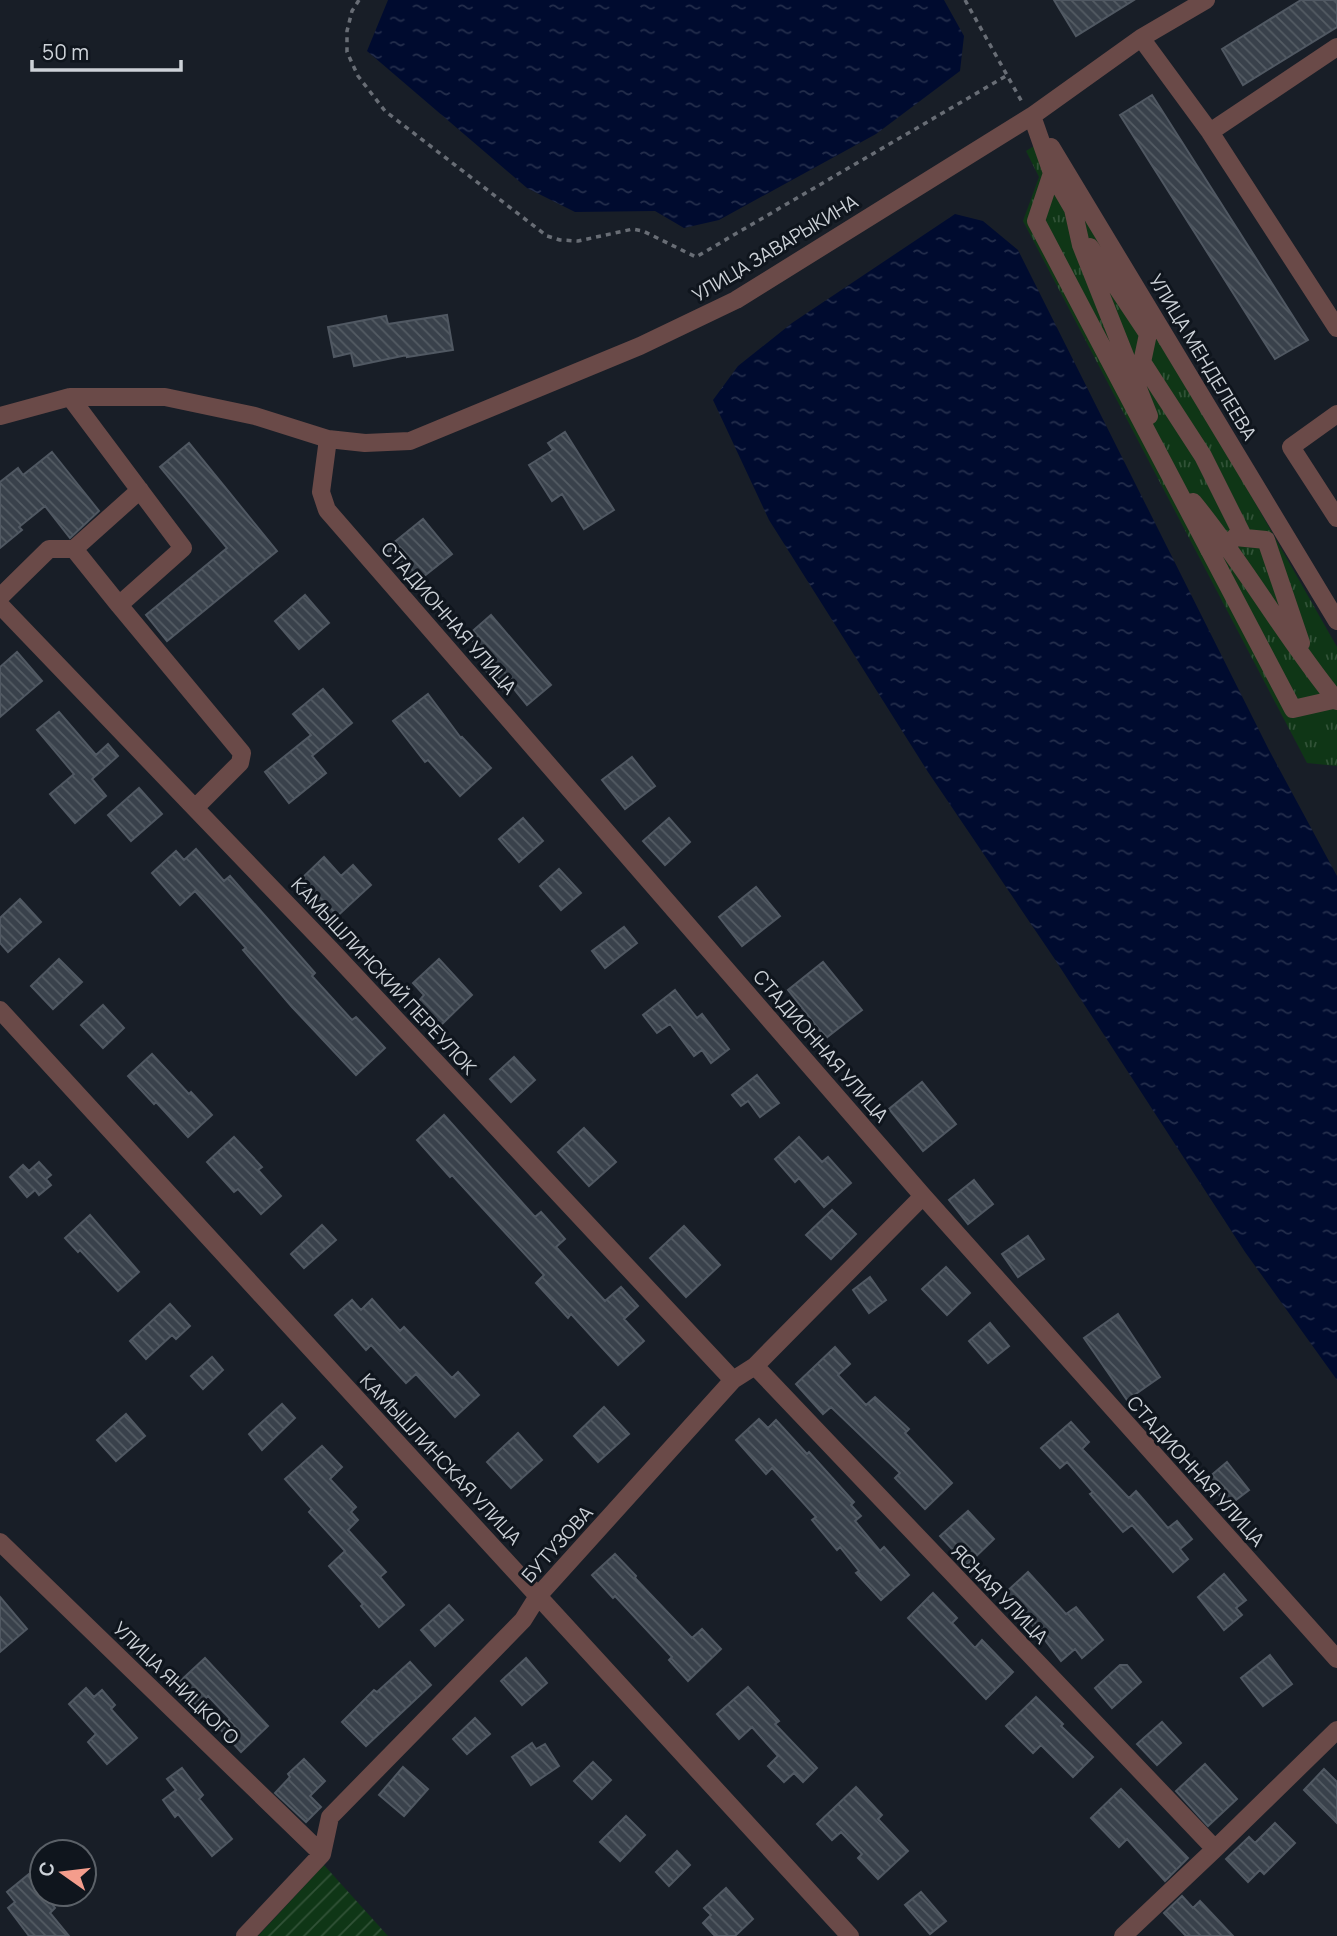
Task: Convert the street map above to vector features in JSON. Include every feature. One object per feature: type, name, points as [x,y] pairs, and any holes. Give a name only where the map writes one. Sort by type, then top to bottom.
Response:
[{"type":"street","name":"УЛИЦА ЗАВАРЫКИНА","points":[[0,416],[70,397],[165,397],[255,416],[328,439],[365,443],[410,441],[640,346],[736,300],[1032,116],[1141,38],[1206,0]]},
{"type":"street","points":[[1141,38],[1210,132],[1337,328]]},
{"type":"street","points":[[1210,132],[1337,47]]},
{"type":"street","points":[[1032,116],[1052,173],[1073,209],[1081,245],[1137,382],[1170,475],[1220,536],[1308,663],[1337,700],[1293,709],[1036,221],[1052,173]]},
{"type":"street","name":"УЛИЦА МЕНДЕЛЕЕВА","points":[[1032,116],[1337,621]]},
{"type":"street","points":[[1076,225],[1149,334],[1137,382]]},
{"type":"street","points":[[1142,362],[1203,456],[1244,538]]},
{"type":"street","points":[[70,397],[183,548],[119,605]]},
{"type":"street","points":[[1337,414],[1291,447],[1337,518]]},
{"type":"street","name":"СТАДИОННАЯ УЛИЦА","points":[[328,439],[321,492],[327,510],[923,1196],[1337,1659]]},
{"type":"street","points":[[0,597],[49,549],[74,549],[140,491]]},
{"type":"street","points":[[1220,536],[1266,540],[1308,663]]},
{"type":"street","points":[[74,549],[242,753],[240,762],[195,808]]},
{"type":"street","name":"КАМЫШЛИНСКИЙ ПЕРЕУЛОК","points":[[0,605],[331,950],[733,1380]]},
{"type":"street","name":"КАМЫШЛИНСКАЯ УЛИЦА","points":[[0,1010],[850,1936]]},
{"type":"street","name":"БУТУЗОВА","points":[[322,1854],[330,1817],[523,1620],[538,1596],[733,1380],[755,1366],[923,1196]]},
{"type":"street","name":"ЯСНАЯ УЛИЦА","points":[[755,1366],[1215,1849]]},
{"type":"street","name":"УЛИЦА ЯНИЦКОГО","points":[[0,1542],[322,1854]]},
{"type":"street","points":[[1123,1936],[1337,1730]]},
{"type":"street","points":[[245,1936],[322,1854]]},
{"type":"path","points":[[359,0],[352,11],[347,31],[347,52],[358,76],[385,111],[547,236],[578,241],[633,229],[643,230],[696,257],[1006,76]]},
{"type":"path","points":[[965,0],[1016,95]]},
{"type":"green space","points":[[1048,137],[1337,647],[1337,766],[1307,763],[1023,221],[1039,177],[1026,151]]},
{"type":"green space","points":[[324,1865],[388,1936],[258,1936]]},
{"type":"water","points":[[388,0],[944,0],[964,36],[960,71],[876,134],[719,220],[684,228],[655,211],[575,212],[527,188],[367,51]]},
{"type":"water","points":[[955,214],[983,221],[1018,250],[1269,750],[1337,876],[1337,1380],[1245,1252],[1054,958],[928,772],[769,520],[713,400],[738,366],[792,323]]},
{"type":"building","points":[[1054,0],[1134,0],[1076,36]]},
{"type":"building","points":[[1301,0],[1337,0],[1337,27],[1243,85],[1222,49]]},
{"type":"building","points":[[1152,95],[1308,340],[1275,359],[1120,115]]},
{"type":"building","points":[[447,315],[453,350],[407,355],[354,366],[351,353],[334,357],[328,327],[386,316],[388,324]]},
{"type":"building","points":[[565,432],[614,510],[584,529],[562,494],[552,501],[529,465],[553,450],[548,443]]},
{"type":"building","points":[[189,443],[277,551],[167,641],[146,615],[227,548],[160,467]]},
{"type":"building","points":[[52,452],[99,511],[70,538],[45,506],[19,527],[22,530],[0,548],[0,482],[18,468],[23,475]]},
{"type":"building","points":[[423,519],[452,554],[414,584],[386,549]]},
{"type":"building","points":[[305,595],[329,623],[299,649],[275,621]]},
{"type":"building","points":[[491,615],[551,685],[527,705],[510,684],[503,690],[480,664],[487,658],[468,635]]},
{"type":"building","points":[[17,652],[42,681],[0,717],[0,667]]},
{"type":"building","points":[[323,689],[352,723],[312,756],[326,773],[289,803],[265,772],[311,735],[293,714]]},
{"type":"building","points":[[428,694],[461,738],[491,768],[460,796],[428,760],[425,762],[393,721]]},
{"type":"building","points":[[59,712],[96,755],[108,744],[118,756],[92,779],[106,796],[75,823],[50,794],[74,774],[37,730]]},
{"type":"building","points":[[632,757],[655,786],[625,809],[602,780]]},
{"type":"building","points":[[139,788],[162,814],[131,841],[108,815]]},
{"type":"building","points":[[523,818],[543,841],[519,862],[499,839]]},
{"type":"building","points":[[669,818],[690,842],[665,865],[643,841]]},
{"type":"building","points":[[196,849],[224,881],[230,876],[315,973],[312,976],[352,1020],[356,1017],[385,1048],[356,1075],[292,1007],[243,950],[246,948],[195,891],[180,905],[152,873],[176,851],[184,860]]},
{"type":"building","points":[[324,857],[341,876],[353,865],[371,885],[334,919],[299,881]]},
{"type":"building","points":[[559,869],[581,893],[561,910],[540,886]]},
{"type":"building","points":[[756,887],[780,916],[742,946],[719,917]]},
{"type":"building","points":[[20,899],[41,922],[8,952],[0,943],[0,918]]},
{"type":"building","points":[[624,927],[637,943],[605,968],[592,951]]},
{"type":"building","points":[[59,959],[82,982],[53,1009],[31,986]]},
{"type":"building","points":[[439,959],[472,995],[440,1026],[418,1002],[424,995],[413,983]]},
{"type":"building","points":[[823,962],[862,1010],[826,1038],[788,990]]},
{"type":"building","points":[[675,990],[697,1018],[702,1014],[729,1049],[711,1063],[702,1050],[694,1056],[670,1024],[657,1033],[643,1015]]},
{"type":"building","points":[[103,1005],[124,1028],[103,1048],[81,1025]]},
{"type":"building","points":[[152,1054],[212,1115],[188,1137],[128,1076]]},
{"type":"building","points":[[514,1057],[535,1080],[511,1102],[490,1079]]},
{"type":"building","points":[[757,1075],[779,1103],[760,1117],[748,1101],[741,1106],[732,1095]]},
{"type":"building","points":[[922,1082],[956,1124],[923,1151],[889,1109]]},
{"type":"building","points":[[444,1115],[535,1217],[541,1212],[565,1239],[556,1247],[605,1301],[621,1287],[638,1306],[624,1319],[644,1341],[618,1365],[571,1314],[568,1318],[536,1283],[544,1275],[417,1140]]},
{"type":"building","points":[[584,1128],[616,1162],[589,1186],[558,1152]]},
{"type":"building","points":[[234,1137],[262,1167],[258,1170],[281,1196],[261,1214],[238,1189],[234,1192],[207,1162]]},
{"type":"building","points":[[799,1137],[822,1162],[828,1157],[851,1183],[824,1207],[799,1178],[795,1182],[775,1159]]},
{"type":"building","points":[[39,1162],[51,1175],[46,1179],[51,1185],[39,1195],[35,1190],[27,1197],[10,1177],[23,1165],[29,1171]]},
{"type":"building","points":[[974,1180],[993,1204],[968,1224],[949,1200]]},
{"type":"building","points":[[832,1210],[856,1234],[831,1259],[806,1235]]},
{"type":"building","points":[[90,1215],[139,1272],[118,1291],[80,1250],[78,1252],[65,1238]]},
{"type":"building","points":[[322,1225],[336,1240],[304,1268],[291,1254]]},
{"type":"building","points":[[684,1226],[720,1265],[686,1297],[650,1258]]},
{"type":"building","points":[[1028,1236],[1044,1259],[1018,1277],[1002,1254]]},
{"type":"building","points":[[946,1267],[970,1293],[947,1315],[922,1289]]},
{"type":"building","points":[[870,1277],[886,1300],[869,1313],[853,1290]]},
{"type":"building","points":[[372,1299],[400,1331],[404,1327],[452,1378],[458,1372],[479,1395],[455,1417],[416,1374],[406,1383],[371,1345],[366,1350],[335,1315],[352,1300],[361,1310]]},
{"type":"building","points":[[170,1304],[190,1326],[176,1339],[172,1335],[146,1359],[130,1341]]},
{"type":"building","points":[[1118,1314],[1160,1377],[1127,1400],[1084,1338]]},
{"type":"building","points":[[990,1323],[1009,1346],[988,1363],[969,1341]]},
{"type":"building","points":[[835,1347],[850,1364],[838,1375],[866,1405],[875,1397],[909,1429],[905,1433],[952,1483],[925,1509],[895,1478],[900,1473],[831,1407],[823,1414],[796,1384]]},
{"type":"building","points":[[212,1357],[223,1370],[203,1389],[191,1376]]},
{"type":"building","points":[[282,1404],[295,1418],[262,1450],[249,1434]]},
{"type":"building","points":[[604,1407],[629,1434],[598,1462],[574,1436]]},
{"type":"building","points":[[126,1414],[145,1436],[116,1461],[97,1440]]},
{"type":"building","points":[[759,1419],[768,1428],[776,1420],[807,1454],[809,1452],[854,1502],[851,1505],[861,1516],[855,1521],[880,1551],[884,1547],[909,1575],[881,1600],[856,1573],[859,1571],[840,1547],[837,1550],[812,1520],[816,1517],[772,1468],[766,1474],[736,1440]]},
{"type":"building","points":[[1071,1422],[1089,1442],[1082,1449],[1129,1498],[1136,1491],[1168,1528],[1177,1521],[1192,1539],[1180,1549],[1188,1559],[1173,1572],[1132,1525],[1123,1532],[1067,1462],[1060,1468],[1041,1448]]},
{"type":"building","points":[[518,1433],[542,1460],[511,1488],[487,1462]]},
{"type":"building","points":[[322,1446],[342,1467],[330,1479],[356,1507],[351,1512],[358,1520],[348,1530],[386,1572],[380,1577],[404,1605],[379,1627],[361,1606],[363,1604],[329,1566],[345,1551],[309,1512],[312,1509],[285,1479]]},
{"type":"building","points":[[1227,1462],[1249,1490],[1228,1506],[1207,1479]]},
{"type":"building","points":[[968,1511],[994,1539],[967,1565],[940,1536]]},
{"type":"building","points":[[615,1554],[692,1638],[702,1629],[721,1649],[688,1681],[669,1660],[672,1657],[592,1575]]},
{"type":"building","points":[[1028,1572],[1066,1614],[1076,1607],[1103,1640],[1082,1658],[1075,1649],[1061,1661],[1004,1594]]},
{"type":"building","points":[[1224,1574],[1246,1600],[1236,1608],[1242,1615],[1224,1630],[1198,1597]]},
{"type":"building","points":[[933,1593],[957,1618],[952,1623],[975,1648],[982,1640],[1013,1672],[986,1699],[908,1618]]},
{"type":"building","points":[[0,1597],[27,1629],[0,1652]]},
{"type":"building","points":[[449,1605],[463,1620],[435,1646],[421,1630]]},
{"type":"building","points":[[1270,1655],[1292,1684],[1263,1706],[1241,1678]]},
{"type":"building","points":[[205,1658],[268,1726],[241,1752],[220,1729],[230,1719],[208,1696],[197,1706],[177,1684]]},
{"type":"building","points":[[526,1658],[547,1683],[522,1705],[501,1681]]},
{"type":"building","points":[[410,1662],[431,1685],[366,1746],[342,1722],[374,1690],[377,1692]]},
{"type":"building","points":[[1120,1665],[1127,1665],[1141,1682],[1112,1708],[1095,1688]]},
{"type":"building","points":[[748,1687],[779,1721],[775,1724],[817,1768],[803,1782],[794,1773],[784,1782],[768,1766],[778,1756],[752,1727],[739,1739],[717,1714]]},
{"type":"building","points":[[86,1688],[94,1697],[102,1690],[115,1705],[111,1709],[137,1738],[107,1764],[88,1742],[96,1734],[69,1704]]},
{"type":"building","points":[[1036,1697],[1093,1757],[1073,1777],[1041,1745],[1033,1753],[1006,1726]]},
{"type":"building","points":[[475,1718],[490,1734],[467,1754],[453,1739]]},
{"type":"building","points":[[1162,1722],[1181,1743],[1157,1765],[1137,1744]]},
{"type":"building","points":[[532,1743],[536,1749],[545,1744],[559,1766],[531,1785],[512,1757]]},
{"type":"building","points":[[304,1759],[325,1781],[310,1796],[321,1807],[306,1822],[275,1793],[290,1777],[288,1774]]},
{"type":"building","points":[[593,1762],[611,1780],[592,1799],[574,1781]]},
{"type":"building","points":[[1205,1764],[1237,1799],[1208,1826],[1176,1791]]},
{"type":"building","points":[[403,1767],[428,1789],[404,1816],[379,1795]]},
{"type":"building","points":[[182,1768],[203,1795],[199,1799],[232,1839],[212,1856],[178,1814],[175,1817],[163,1800],[176,1790],[167,1779]]},
{"type":"building","points":[[1324,1769],[1337,1782],[1337,1823],[1304,1790]]},
{"type":"building","points":[[856,1787],[882,1815],[878,1819],[908,1851],[878,1879],[858,1858],[862,1854],[841,1832],[832,1840],[817,1824]]},
{"type":"building","points":[[1121,1789],[1188,1858],[1165,1881],[1127,1839],[1119,1847],[1091,1818]]},
{"type":"building","points":[[626,1816],[645,1835],[620,1861],[600,1842]]},
{"type":"building","points":[[1275,1823],[1295,1843],[1264,1874],[1260,1870],[1248,1882],[1226,1859],[1249,1837],[1255,1843]]},
{"type":"building","points":[[677,1851],[690,1865],[669,1886],[656,1872]]},
{"type":"building","points":[[28,1875],[28,1908],[55,1908],[50,1913],[69,1936],[29,1936],[8,1908],[15,1902],[7,1892]]},
{"type":"building","points":[[726,1888],[753,1919],[735,1936],[715,1936],[703,1923],[711,1915],[704,1908]]},
{"type":"building","points":[[921,1892],[946,1921],[930,1934],[905,1905]]},
{"type":"building","points":[[1182,1896],[1193,1908],[1200,1901],[1233,1936],[1186,1936],[1164,1913]]}]
